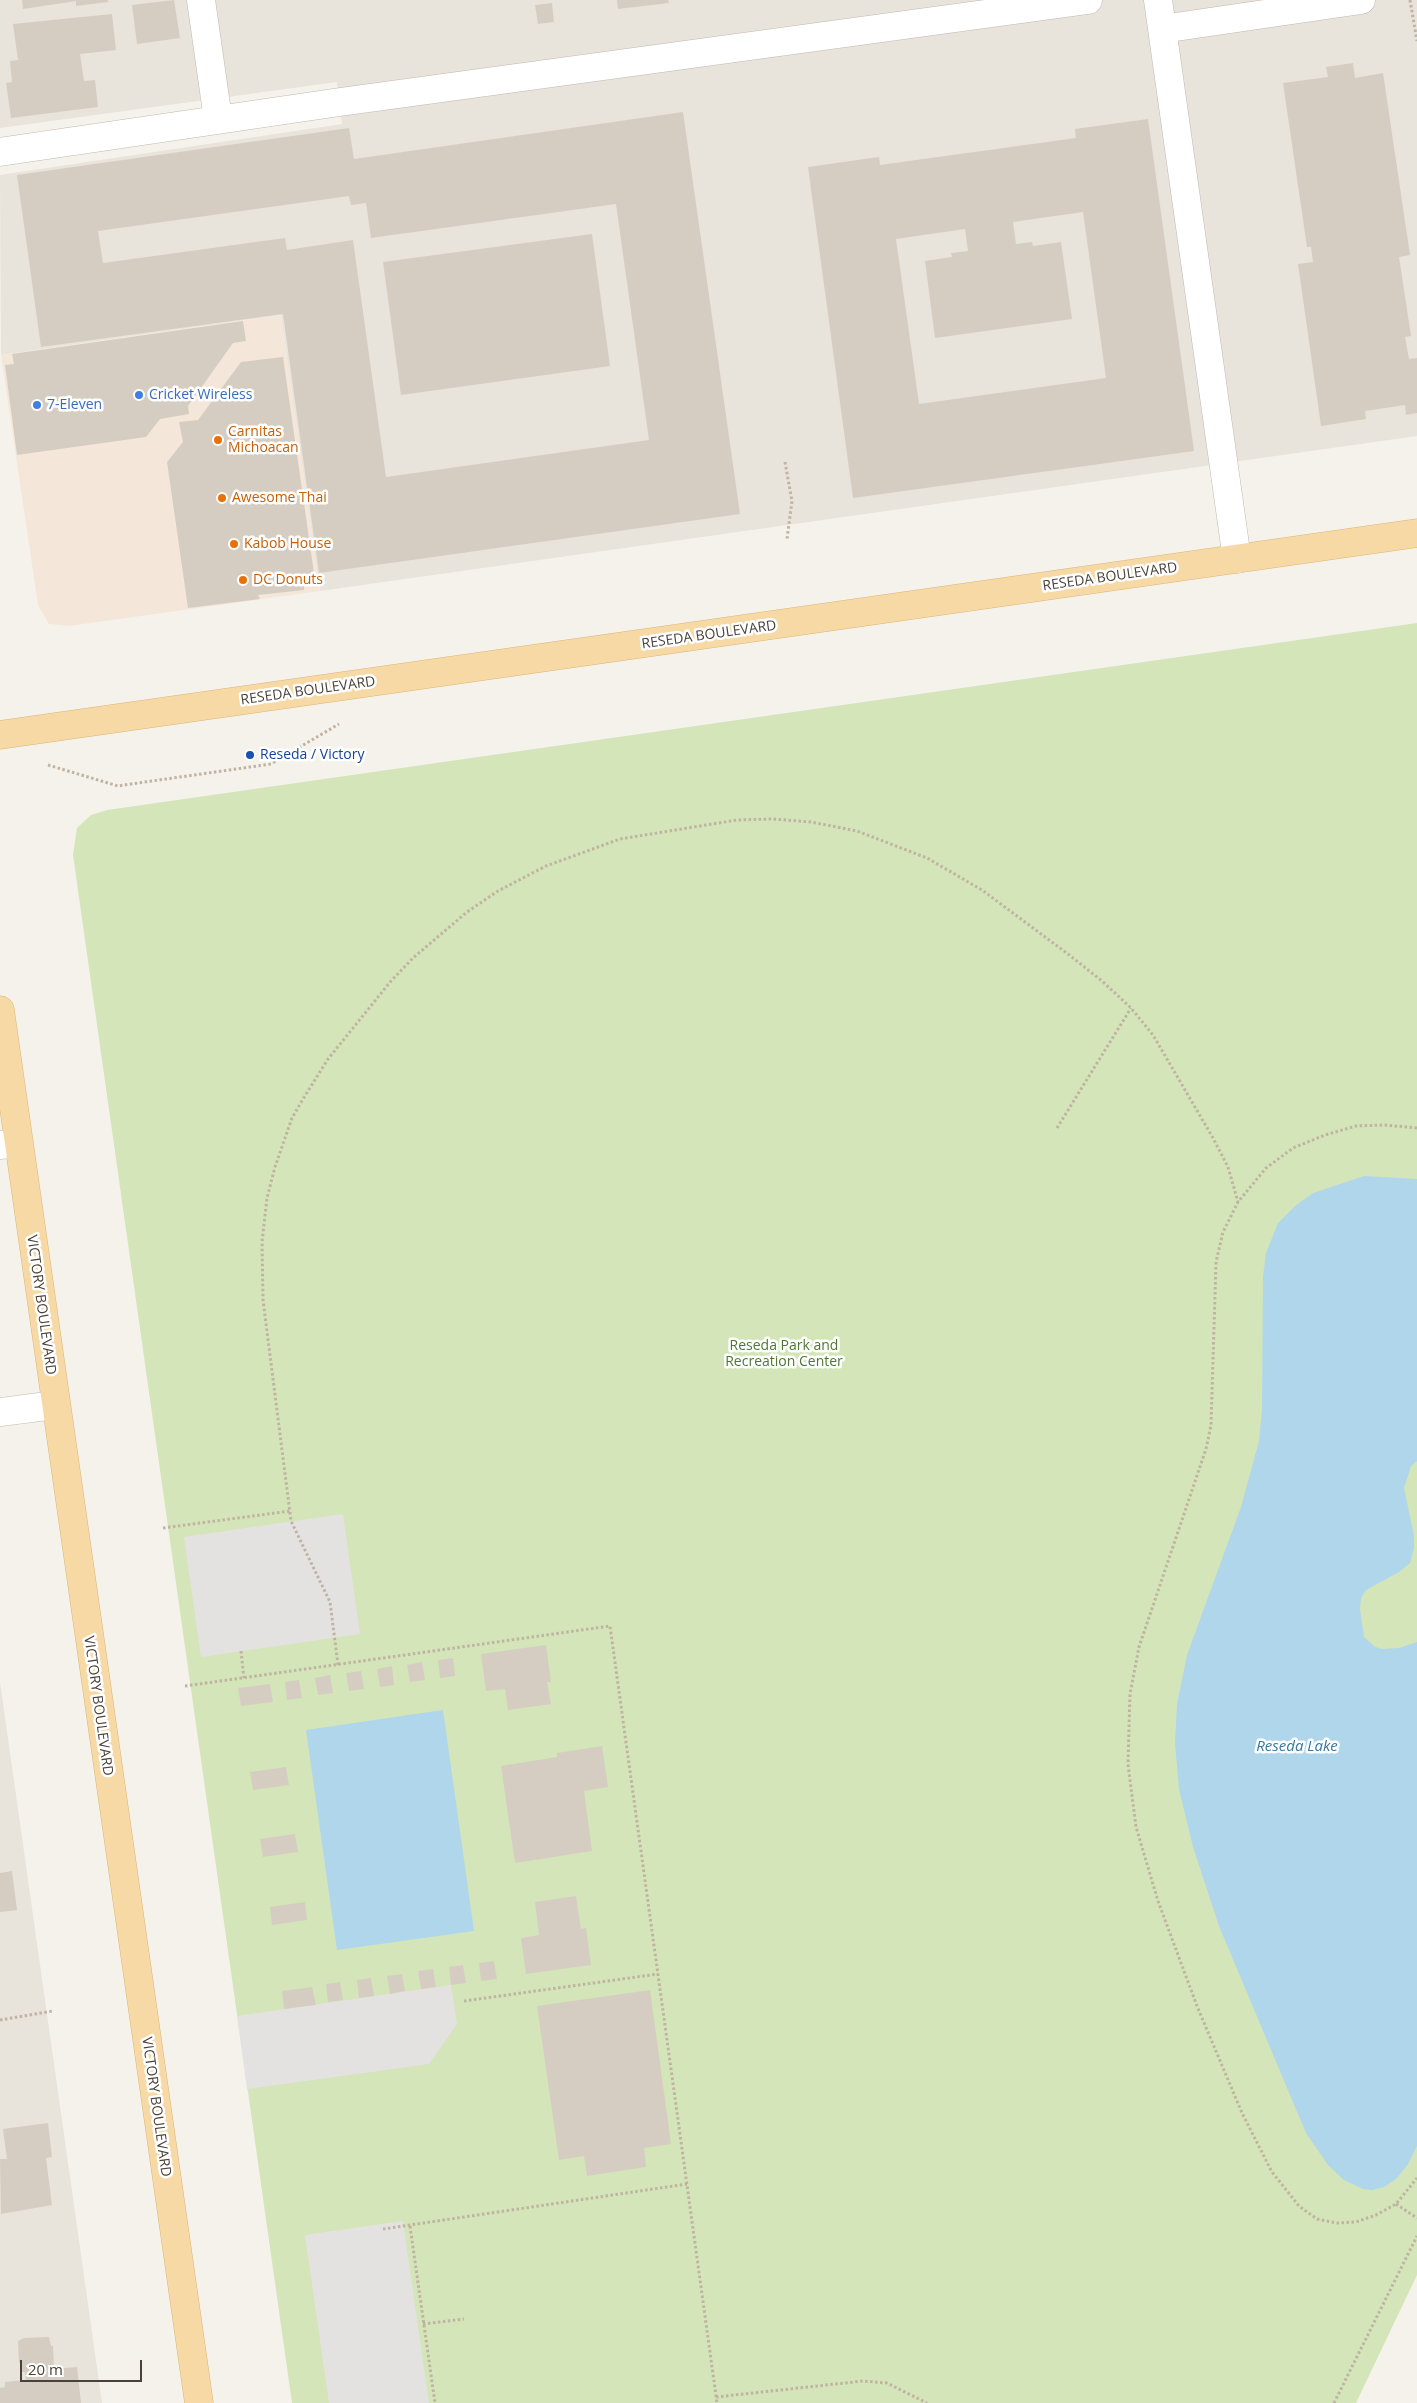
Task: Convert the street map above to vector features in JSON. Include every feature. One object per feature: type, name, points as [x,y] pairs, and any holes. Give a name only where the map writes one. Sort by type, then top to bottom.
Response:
[{"type":"main road","name":"RESEDA BOULEVARD","points":[[0,734],[1417,533]]},
{"type":"main road","name":"VICTORY BOULEVARD","points":[[1,1022],[9,1144],[56,1405],[199,2403]]},
{"type":"street","points":[[201,0],[218,119]]},
{"type":"street","points":[[0,152],[218,119],[1088,0]]},
{"type":"street","points":[[1158,0],[1237,558]]},
{"type":"street","points":[[1162,29],[1361,0]]},
{"type":"street","points":[[0,1412],[56,1405]]},
{"type":"path","points":[[1410,0],[1417,42]]},
{"type":"path","points":[[785,462],[792,501],[787,539]]},
{"type":"path","points":[[44,764],[118,786],[270,764],[347,719]]},
{"type":"path","points":[[338,1665],[330,1602],[291,1521],[262,1284],[264,1218],[275,1168],[284,1140],[302,1099],[328,1059],[391,981],[436,937],[466,912],[498,891],[546,866],[620,839],[737,820],[773,819],[811,822],[857,831],[927,858],[982,890],[1068,954],[1102,981],[1131,1008],[1158,1043],[1214,1138],[1228,1167],[1238,1202]]},
{"type":"path","points":[[1057,1128],[1131,1008]]},
{"type":"path","points":[[1417,1128],[1385,1125],[1356,1126],[1324,1135],[1294,1148],[1266,1168],[1238,1202],[1223,1232],[1216,1262],[1211,1426],[1206,1449],[1138,1647],[1130,1694],[1128,1764],[1136,1827],[1158,1901],[1197,2006],[1242,2113],[1272,2172],[1299,2206],[1318,2219],[1336,2223],[1356,2222],[1376,2215],[1396,2204],[1417,2178]]},
{"type":"path","points":[[163,1528],[290,1510]]},
{"type":"path","points":[[185,1686],[610,1626],[717,2403]]},
{"type":"path","points":[[241,1651],[244,1678]]},
{"type":"path","points":[[464,2001],[658,1974]]},
{"type":"path","points":[[0,2020],[53,2011]]},
{"type":"path","points":[[383,2229],[687,2184]]},
{"type":"path","points":[[1396,2204],[1417,2218]]},
{"type":"path","points":[[410,2226],[434,2403]]},
{"type":"path","points":[[1334,2403],[1417,2236]]},
{"type":"path","points":[[424,2324],[464,2319]]},
{"type":"path","points":[[716,2397],[862,2381],[887,2383],[927,2403]]},
{"type":"shaded area","points":[[0,0],[1417,0],[1417,436],[320,591],[281,315],[1,355],[0,175],[342,124],[337,82],[0,128]]},
{"type":"shaded area","points":[[281,315],[320,591],[69,626],[49,624],[38,605],[1,355]]},
{"type":"shaded area","points":[[343,1514],[360,1634],[201,1657],[184,1537]]},
{"type":"shaded area","points":[[0,1682],[102,2403],[0,2403]]},
{"type":"shaded area","points":[[451,1985],[457,2024],[429,2064],[247,2089],[237,2016]]},
{"type":"shaded area","points":[[403,2221],[429,2403],[329,2403],[305,2235]]},
{"type":"green space","name":"Reseda Park and Recreation Center","points":[[1417,623],[1417,2275],[1356,2403],[292,2403],[73,855],[77,828],[91,815],[107,810]]},
{"type":"water","name":"Reseda Lake","points":[[1364,1176],[1417,1179],[1417,1461],[1411,1466],[1404,1488],[1414,1536],[1414,1548],[1410,1563],[1399,1572],[1366,1590],[1361,1598],[1360,1609],[1364,1637],[1375,1647],[1383,1649],[1399,1648],[1417,1642],[1417,2146],[1408,2164],[1396,2179],[1384,2187],[1372,2190],[1363,2189],[1344,2180],[1328,2165],[1306,2133],[1219,1926],[1193,1847],[1179,1789],[1175,1743],[1177,1704],[1187,1655],[1241,1507],[1259,1441],[1262,1410],[1263,1277],[1266,1253],[1278,1223],[1295,1206],[1313,1193]]},
{"type":"water","points":[[443,1710],[474,1931],[337,1950],[306,1730]]},
{"type":"building","points":[[22,0],[108,0],[108,2],[76,6],[76,1],[23,9]]},
{"type":"building","points":[[174,0],[180,38],[137,44],[132,5]]},
{"type":"building","points":[[617,0],[668,0],[669,3],[618,9]]},
{"type":"building","points":[[552,3],[554,22],[538,24],[535,5]]},
{"type":"building","points":[[112,14],[116,50],[80,54],[84,81],[95,80],[98,107],[11,118],[6,83],[12,82],[10,61],[18,60],[13,24]]},
{"type":"building","points":[[1353,63],[1355,78],[1383,73],[1410,255],[1399,257],[1411,336],[1405,337],[1409,359],[1417,358],[1417,413],[1406,415],[1405,405],[1365,411],[1366,419],[1321,426],[1298,264],[1313,262],[1311,247],[1307,247],[1283,83],[1328,77],[1326,67]]},
{"type":"building","points":[[683,112],[740,514],[319,573],[283,314],[41,347],[17,175],[349,128],[354,159]],"holes":[[[349,196],[351,205],[366,203],[371,238],[616,204],[649,440],[386,477],[353,240],[287,250],[285,238],[103,263],[98,231]]]},
{"type":"building","points":[[1148,119],[1194,451],[853,498],[808,167],[879,157],[880,165],[1076,138],[1075,129]],"holes":[[[1083,212],[1106,378],[919,404],[896,239],[965,229],[968,251],[951,253],[952,257],[925,261],[935,338],[1072,319],[1061,242],[1033,246],[1032,242],[1016,244],[1013,222]]]},
{"type":"building","points":[[592,234],[610,366],[401,395],[383,262]]},
{"type":"building","points":[[243,321],[246,341],[233,343],[188,406],[189,414],[160,419],[146,437],[17,455],[5,365],[14,364],[12,354]]},
{"type":"building","points":[[283,357],[315,580],[304,582],[304,590],[258,595],[260,599],[188,608],[167,462],[183,442],[179,422],[198,420],[241,362]]},
{"type":"building","points":[[546,1645],[551,1682],[547,1682],[551,1704],[508,1710],[505,1689],[486,1691],[481,1654]]},
{"type":"building","points":[[453,1658],[455,1676],[440,1678],[438,1660]]},
{"type":"building","points":[[422,1662],[425,1680],[410,1682],[407,1665]]},
{"type":"building","points":[[392,1666],[394,1685],[380,1687],[377,1669]]},
{"type":"building","points":[[361,1671],[364,1689],[349,1691],[346,1673]]},
{"type":"building","points":[[330,1675],[333,1693],[318,1695],[315,1678]]},
{"type":"building","points":[[299,1680],[302,1698],[287,1700],[285,1682]]},
{"type":"building","points":[[270,1684],[273,1702],[241,1706],[238,1688]]},
{"type":"building","points":[[602,1746],[608,1787],[584,1791],[592,1851],[515,1863],[501,1766],[557,1757],[557,1753]]},
{"type":"building","points":[[286,1767],[289,1785],[253,1790],[250,1772]]},
{"type":"building","points":[[295,1834],[298,1852],[263,1857],[260,1839]]},
{"type":"building","points":[[12,1871],[17,1910],[0,1912],[0,1873]]},
{"type":"building","points":[[576,1896],[581,1929],[586,1928],[591,1965],[526,1974],[521,1938],[539,1935],[535,1902]]},
{"type":"building","points":[[305,1902],[307,1920],[272,1925],[270,1907]]},
{"type":"building","points":[[494,1961],[497,1979],[481,1981],[479,1963]]},
{"type":"building","points":[[463,1965],[466,1983],[451,1985],[449,1967]]},
{"type":"building","points":[[433,1969],[436,1987],[421,1989],[418,1971]]},
{"type":"building","points":[[402,1974],[405,1991],[390,1994],[387,1976]]},
{"type":"building","points":[[371,1978],[374,1996],[359,1998],[357,1980]]},
{"type":"building","points":[[340,1982],[343,2000],[328,2002],[326,1984]]},
{"type":"building","points":[[312,1987],[316,2005],[284,2009],[282,1991]]},
{"type":"building","points":[[650,1990],[671,2144],[644,2148],[646,2167],[587,2176],[584,2156],[559,2160],[537,2006]]},
{"type":"building","points":[[48,2123],[52,2157],[46,2158],[52,2205],[1,2214],[0,2159],[7,2159],[3,2129]]},
{"type":"building","points":[[49,2337],[51,2346],[53,2346],[54,2369],[77,2367],[81,2403],[0,2403],[0,2388],[5,2387],[5,2382],[26,2380],[25,2372],[22,2372],[21,2363],[19,2363],[18,2341],[24,2338]]},
{"type":"place","name":"Cricket Wireless","points":[[139,395]]},
{"type":"place","name":"7-Eleven","points":[[37,405]]},
{"type":"place","name":"Carnitas Michoacan","points":[[218,440]]},
{"type":"place","name":"Awesome Thai","points":[[222,498]]},
{"type":"place","name":"Kabob House","points":[[234,544]]},
{"type":"place","name":"DC Donuts","points":[[243,580]]},
{"type":"place","name":"Reseda / Victory","points":[[250,755]]}]
